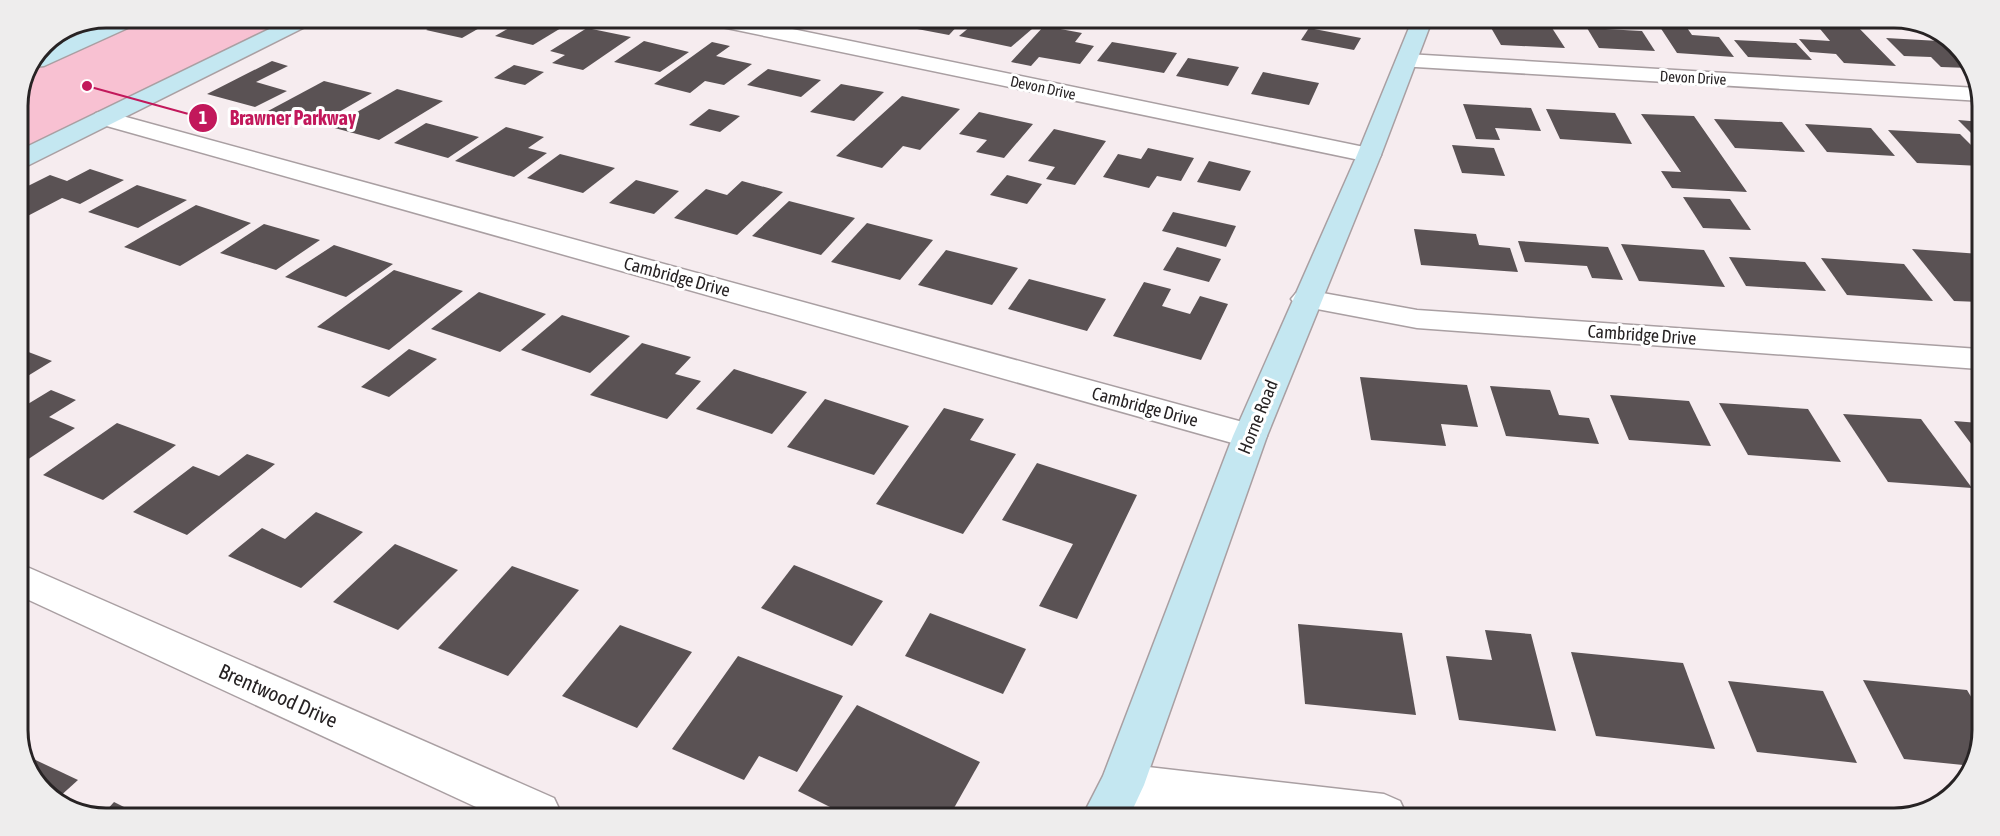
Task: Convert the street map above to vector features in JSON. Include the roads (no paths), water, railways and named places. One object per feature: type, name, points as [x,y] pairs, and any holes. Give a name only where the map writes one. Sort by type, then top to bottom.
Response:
[{"type":"main road","points":[[48,56],[111,28]]},
{"type":"main road","points":[[29,156],[288,28]]},
{"type":"main road","name":"Horne Road","points":[[1114,800],[1250,436],[1306,299],[1369,155],[1419,28]]},
{"type":"street","name":"Devon Drive","points":[[756,28],[1369,155]]},
{"type":"street","name":"Devon Drive","points":[[1407,61],[1970,93]]},
{"type":"street","name":"Cambridge Drive","points":[[104,118],[1250,436]]},
{"type":"street","name":"Cambridge Drive","points":[[1306,299],[1417,320],[1971,358]]},
{"type":"street","name":"Brentwood Drive","points":[[29,583],[527,808]]},
{"type":"street","points":[[1114,800],[1249,808]]},
{"type":"place","name":"Brawner Parkway","points":[[87,86]]}]
